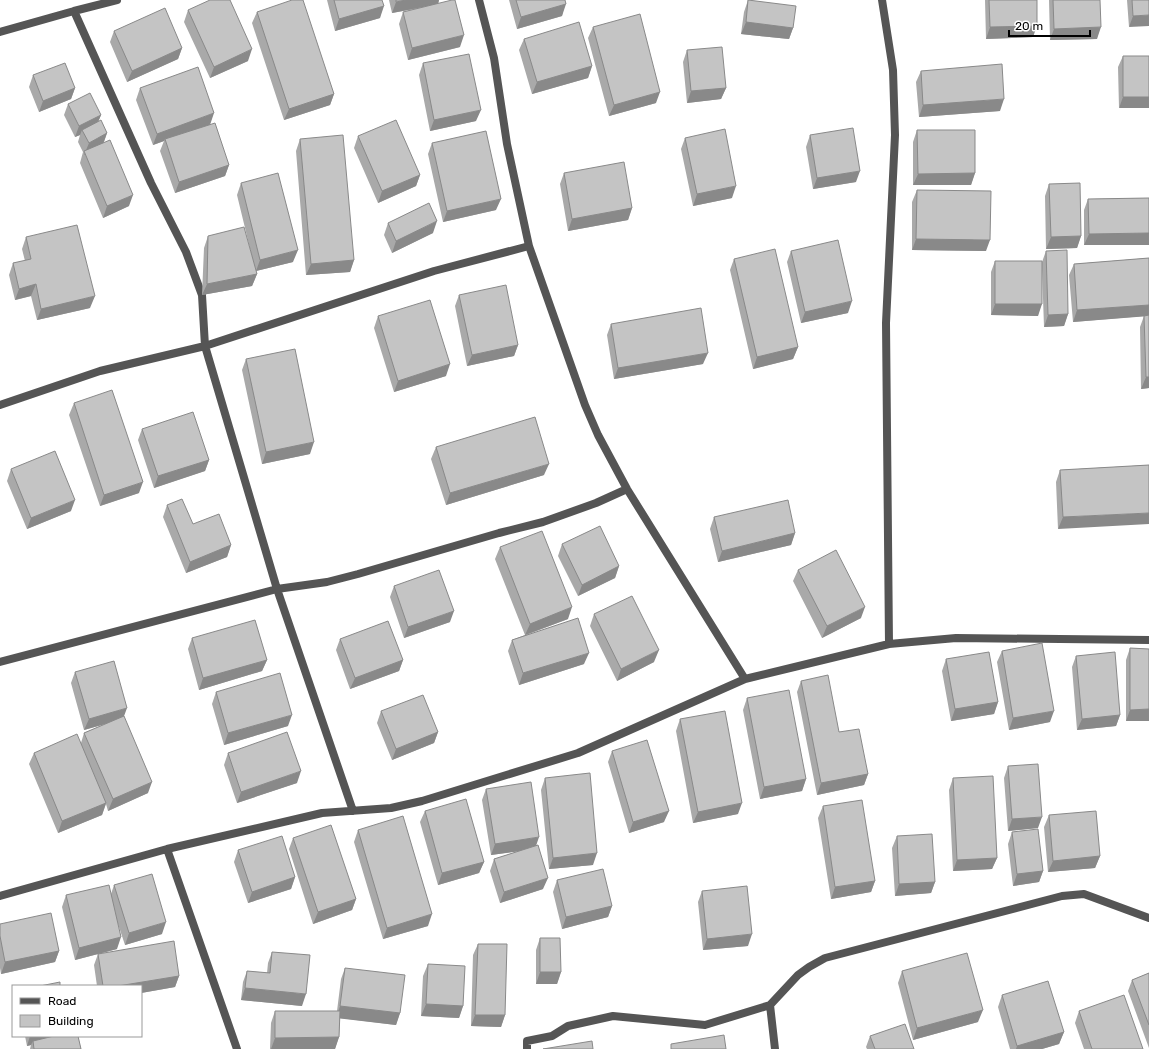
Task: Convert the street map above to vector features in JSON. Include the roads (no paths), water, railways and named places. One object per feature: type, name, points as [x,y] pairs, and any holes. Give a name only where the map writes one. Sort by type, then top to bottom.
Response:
[{"type":"street","points":[[0,32],[117,0]]},
{"type":"street","points":[[479,0],[494,58],[507,144],[529,246],[585,405],[598,435],[627,489],[744,679]]},
{"type":"street","points":[[882,0],[893,70],[895,135],[886,323],[889,644]]},
{"type":"street","points":[[74,11],[151,183],[186,252],[202,296],[205,346],[277,589],[353,811]]},
{"type":"street","points":[[0,405],[100,371],[205,346],[434,271],[529,246]]},
{"type":"street","points":[[0,662],[277,589],[327,582],[358,574],[499,533],[543,522],[596,503],[627,489]]},
{"type":"street","points":[[0,896],[167,849],[322,813],[391,808],[422,801],[578,753],[744,679],[889,644],[956,638],[1149,640]]},
{"type":"street","points":[[167,849],[237,1049]]},
{"type":"street","points":[[527,1049],[527,1041],[552,1036],[568,1026],[614,1016],[705,1024],[770,1005],[798,975],[825,958],[1062,896],[1084,894],[1149,918]]},
{"type":"street","points":[[770,1005],[774,1049]]}]
